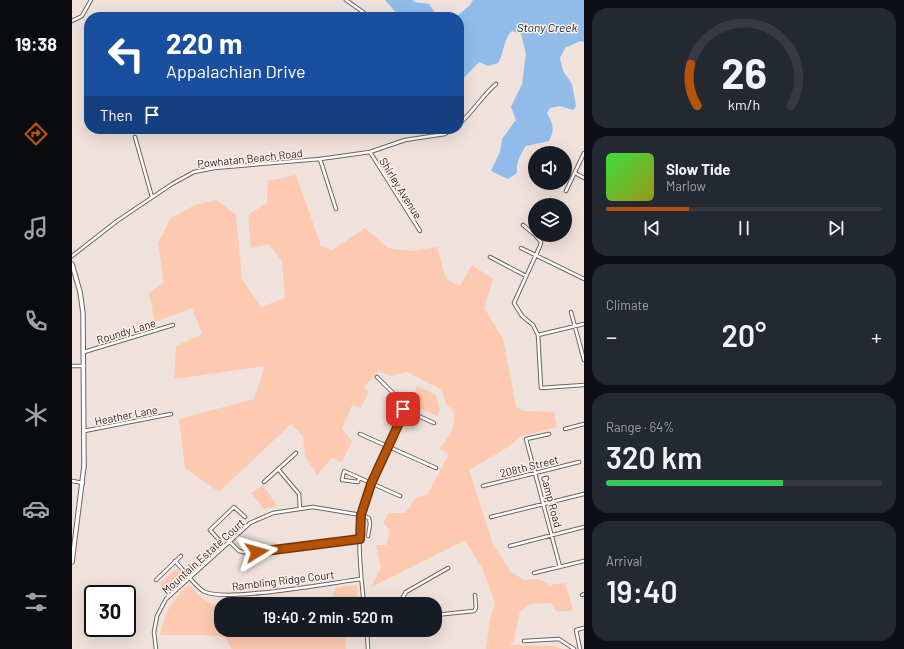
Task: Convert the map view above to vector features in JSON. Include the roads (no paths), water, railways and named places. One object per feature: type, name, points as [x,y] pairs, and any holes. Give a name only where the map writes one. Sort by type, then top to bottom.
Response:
[{"type":"main road","points":[[72,264],[80,292],[84,352],[83,483],[72,562]]},
{"type":"street","points":[[84,12],[91,0]]},
{"type":"street","points":[[346,0],[363,12]]},
{"type":"street","points":[[72,21],[82,16],[84,12]]},
{"type":"street","points":[[464,119],[470,113],[474,105],[496,84]]},
{"type":"street","name":"Powhatan Beach Road","points":[[72,256],[117,221],[152,197],[188,174],[200,170],[320,159],[370,152],[405,140],[445,134]]},
{"type":"street","points":[[135,137],[152,197]]},
{"type":"street","name":"Shirley Avenue","points":[[370,152],[420,231]]},
{"type":"street","points":[[566,191],[584,152]]},
{"type":"street","points":[[320,159],[336,209]]},
{"type":"street","points":[[575,173],[584,178]]},
{"type":"street","points":[[523,225],[528,229]]},
{"type":"street","points":[[541,242],[514,303],[522,316],[533,325],[538,335],[541,388],[584,385]]},
{"type":"street","points":[[521,248],[584,279]]},
{"type":"street","points":[[490,257],[526,276]]},
{"type":"street","points":[[571,312],[584,359]]},
{"type":"street","points":[[538,335],[584,324]]},
{"type":"street","name":"Roundy Lane","points":[[84,352],[173,325]]},
{"type":"street","points":[[72,366],[84,366]]},
{"type":"street","points":[[363,597],[361,579],[361,515],[371,484],[400,421],[403,409],[402,402],[377,377]]},
{"type":"street","points":[[403,409],[434,422]]},
{"type":"street","name":"Heather Lane","points":[[84,432],[171,414]]},
{"type":"street","points":[[565,429],[584,424]]},
{"type":"street","points":[[360,434],[436,468]]},
{"type":"street","name":"Camp Road","points":[[549,434],[526,439],[536,471],[560,567]]},
{"type":"street","points":[[264,482],[296,453]]},
{"type":"street","name":"208th Street","points":[[483,486],[536,471],[579,462]]},
{"type":"street","points":[[278,469],[299,494],[300,508]]},
{"type":"street","points":[[359,478],[358,482],[342,480],[344,471],[400,496]]},
{"type":"street","points":[[72,481],[83,483]]},
{"type":"street","points":[[491,517],[584,494]]},
{"type":"street","points":[[220,541],[210,530],[234,507],[245,517]]},
{"type":"street","name":"Mountain Estate Court","points":[[156,649],[154,632],[157,616],[166,600],[229,540],[250,523],[273,512],[313,507],[361,515]]},
{"type":"street","points":[[361,515],[369,518],[370,524],[368,536]]},
{"type":"street","points":[[510,546],[584,527]]},
{"type":"street","points":[[229,540],[239,551],[247,554],[360,539]]},
{"type":"street","points":[[156,580],[181,556]]},
{"type":"street","points":[[534,573],[584,560]]},
{"type":"street","name":"Rambling Ridge Court","points":[[175,561],[203,592],[214,595],[246,594],[361,579]]},
{"type":"street","points":[[403,597],[406,592],[448,568]]},
{"type":"street","points":[[442,613],[474,611],[476,608],[475,595]]},
{"type":"street","points":[[580,649],[576,630],[584,628]]},
{"type":"street","points":[[367,637],[368,649]]},
{"type":"street","points":[[524,641],[560,639],[574,649]]},
{"type":"water","points":[[385,0],[413,0],[414,2],[429,4],[435,12],[396,12]]},
{"type":"water","name":"Stony Creek","points":[[473,0],[584,0],[584,42],[580,41],[565,48],[560,58],[563,71],[572,84],[576,106],[573,110],[560,106],[550,108],[547,113],[551,120],[553,130],[549,141],[526,146],[517,165],[517,173],[508,179],[491,171],[500,152],[502,139],[516,120],[511,107],[522,84],[526,54],[521,34],[512,31],[505,41],[498,63],[488,66],[479,62],[464,78],[464,12],[462,12],[470,5]]}]
